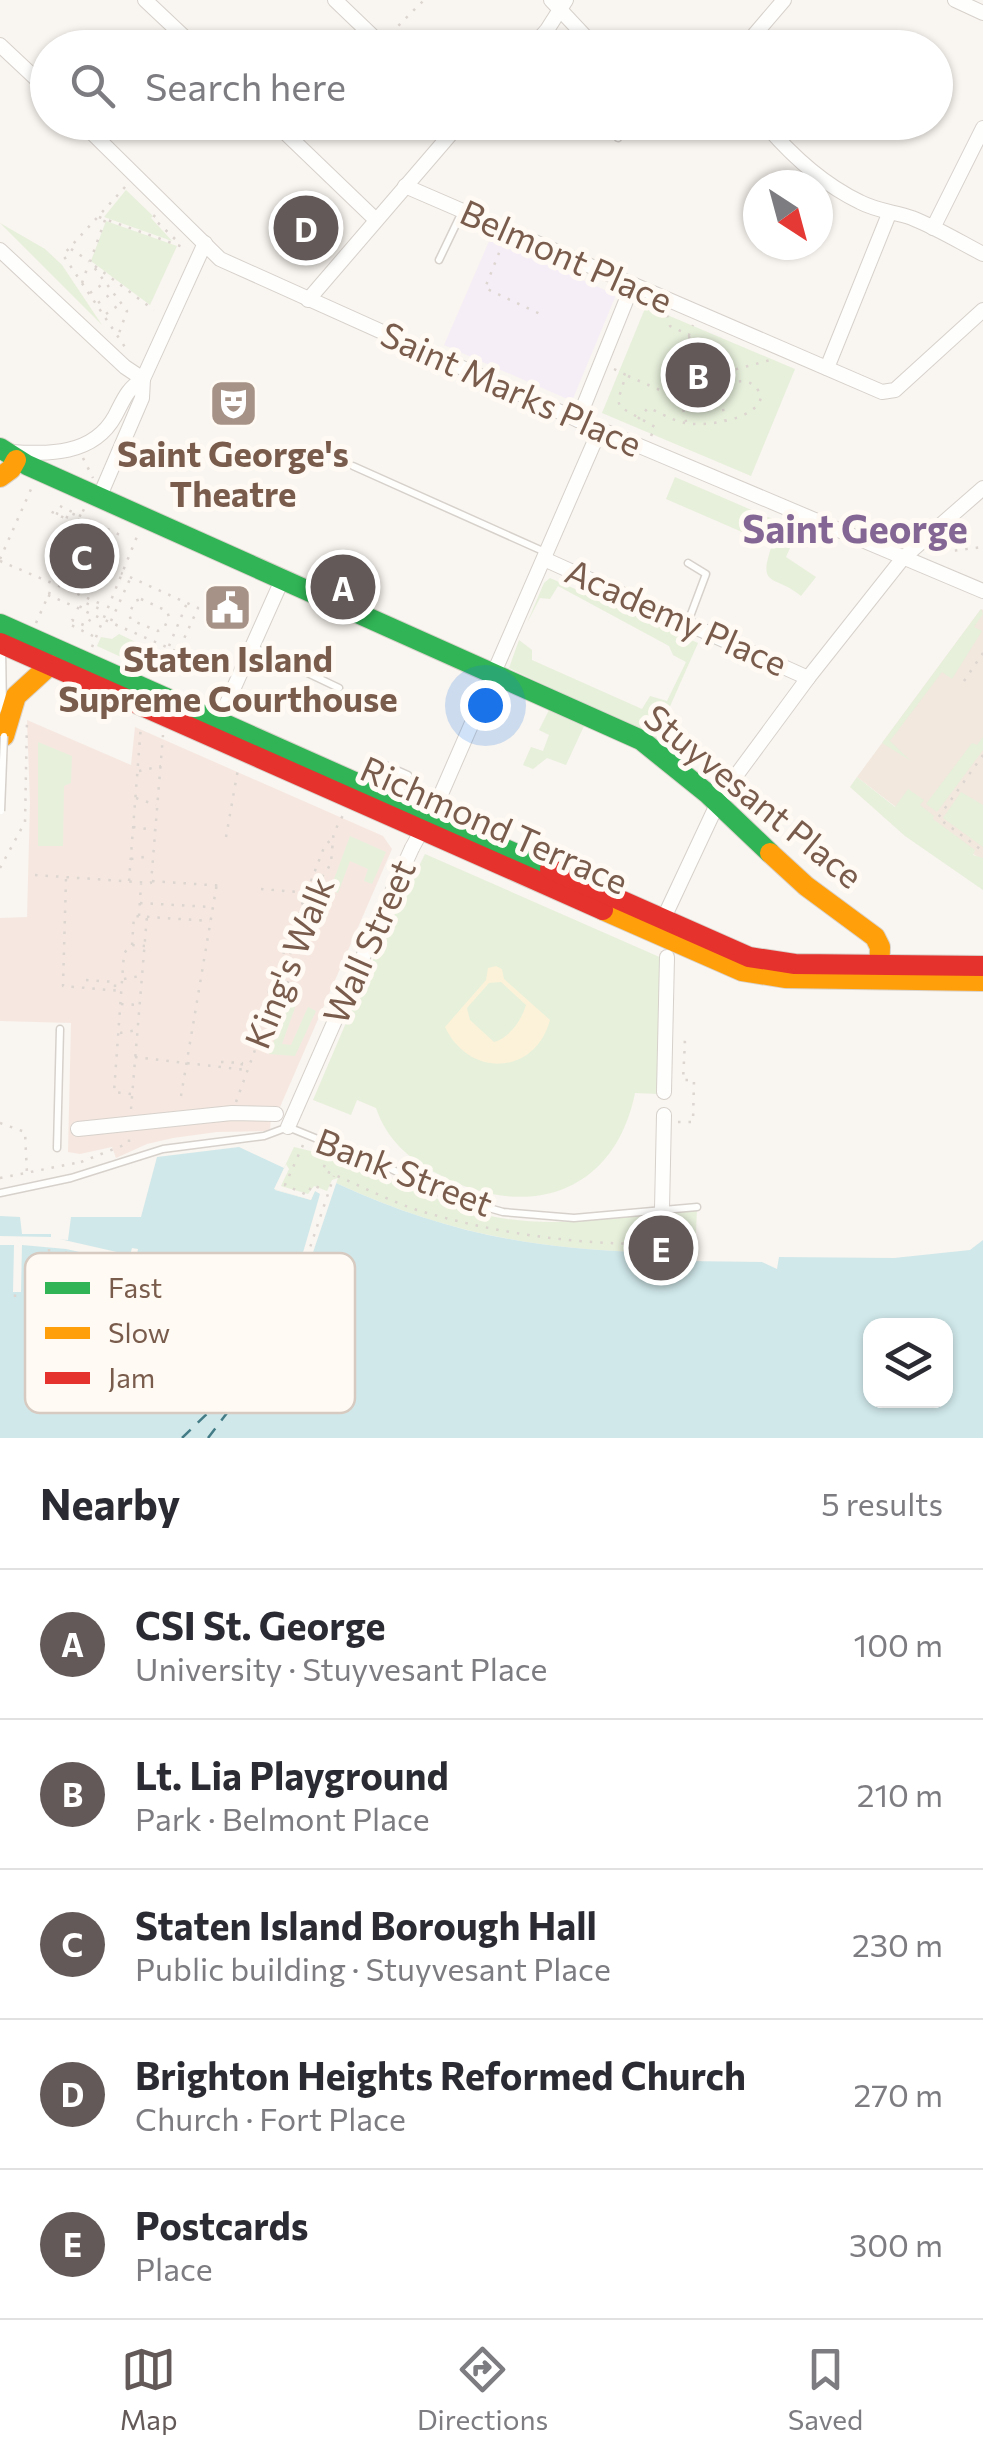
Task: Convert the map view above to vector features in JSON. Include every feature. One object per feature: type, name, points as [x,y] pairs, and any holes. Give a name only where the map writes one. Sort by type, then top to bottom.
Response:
[{"type":"main road","points":[[0,477],[12,469],[7,453]]},
{"type":"main road","name":"Stuyvesant Place","points":[[7,453],[97,488],[282,580],[635,736],[716,802],[806,886],[875,937],[880,947],[879,972]]},
{"type":"main road","name":"Richmond Terrace","points":[[1,632],[50,665],[395,802],[421,832]]},
{"type":"main road","name":"Richmond Terrace","points":[[1,632],[215,730],[421,832],[532,870],[659,927],[760,960],[983,981]]},
{"type":"main road","points":[[4,736],[15,700],[50,665]]},
{"type":"main road","name":"Richmond Terrace","points":[[879,972],[983,966]]},
{"type":"street","points":[[146,0],[177,30]]},
{"type":"street","points":[[335,0],[375,30]]},
{"type":"street","points":[[758,30],[784,0]]},
{"type":"street","points":[[955,0],[983,13]]},
{"type":"street","points":[[542,30],[559,4],[581,30]]},
{"type":"street","points":[[3,53],[30,75]]},
{"type":"street","points":[[933,228],[983,128]]},
{"type":"street","name":"Saint Marks Place","points":[[100,140],[220,260],[578,420],[983,591]]},
{"type":"street","points":[[293,140],[376,220]]},
{"type":"street","points":[[308,300],[446,140]]},
{"type":"street","points":[[781,140],[816,174],[860,203],[889,214],[909,216],[983,254]]},
{"type":"street","name":"Belmont Place","points":[[405,186],[888,393],[983,310]]},
{"type":"street","points":[[827,368],[889,214]]},
{"type":"street","points":[[97,488],[142,398],[142,378],[204,243]]},
{"type":"street","points":[[0,250],[124,368],[142,378]]},
{"type":"street","points":[[578,420],[632,286]]},
{"type":"street","points":[[7,453],[70,450],[88,445],[111,422],[127,389],[142,378]]},
{"type":"street","name":"Wall Street","points":[[288,1128],[494,674],[600,429]]},
{"type":"street","points":[[659,927],[716,802],[904,558],[983,488]]},
{"type":"street","name":"Academy Place","points":[[545,556],[808,678]]},
{"type":"street","points":[[215,730],[282,580]]},
{"type":"street","points":[[664,1092],[667,957]]},
{"type":"street","points":[[78,1129],[232,1112],[276,1114]]},
{"type":"street","points":[[662,1209],[664,1118]]},
{"type":"lane","points":[[439,260],[462,211]]},
{"type":"lane","points":[[353,466],[545,556]]},
{"type":"lane","points":[[687,623],[706,574],[688,564]]},
{"type":"lane","points":[[1,632],[15,700]]},
{"type":"lane","points":[[252,646],[339,688]]},
{"type":"lane","points":[[0,815],[4,736]]},
{"type":"lane","points":[[364,788],[376,760],[408,775],[395,802]]},
{"type":"lane","points":[[58,1148],[60,1029]]},
{"type":"lane","name":"Bank Street","points":[[0,1193],[163,1149],[264,1136],[288,1128],[447,1196],[503,1212],[574,1218],[697,1207]]},
{"type":"path","points":[[397,30],[424,0]]},
{"type":"path","points":[[126,186],[62,255],[128,351]]},
{"type":"path","points":[[157,214],[153,218],[174,239],[173,244]]},
{"type":"path","points":[[98,217],[183,247]]},
{"type":"path","points":[[82,283],[106,220]]},
{"type":"path","points":[[504,242],[485,288],[540,314]]},
{"type":"path","points":[[70,248],[154,310]]},
{"type":"path","points":[[90,262],[127,312],[118,336]]},
{"type":"path","points":[[89,294],[105,282]]},
{"type":"path","points":[[96,305],[113,292]]},
{"type":"path","points":[[104,316],[121,304]]},
{"type":"path","points":[[667,314],[670,326],[689,334]]},
{"type":"path","points":[[678,330],[682,320]]},
{"type":"path","points":[[693,324],[689,334],[693,357]]},
{"type":"path","points":[[693,357],[712,363],[725,420]]},
{"type":"path","points":[[686,424],[680,369],[693,357]]},
{"type":"path","points":[[724,384],[722,373],[776,359]]},
{"type":"path","points":[[611,368],[682,400]]},
{"type":"path","points":[[626,375],[618,403],[624,412],[655,427],[651,437]]},
{"type":"path","points":[[638,418],[648,408],[686,424],[725,420],[752,414],[759,408],[762,397],[750,382],[717,388]]},
{"type":"path","points":[[80,453],[97,488]]},
{"type":"path","points":[[34,482],[0,560],[106,609]]},
{"type":"path","points":[[60,506],[124,537]]},
{"type":"path","points":[[74,512],[72,518],[50,511],[78,524],[81,516]]},
{"type":"path","points":[[91,649],[141,528]]},
{"type":"path","points":[[934,553],[983,547]]},
{"type":"path","points":[[48,595],[178,652],[198,608],[121,573]]},
{"type":"path","points":[[110,622],[130,577]]},
{"type":"path","points":[[36,622],[54,584]]},
{"type":"path","points":[[142,599],[166,611],[169,617],[158,631],[131,620],[131,608],[134,601],[142,599]]},
{"type":"path","points":[[80,609],[83,602],[106,609]]},
{"type":"path","points":[[119,602],[131,608]]},
{"type":"path","points":[[168,648],[188,603]]},
{"type":"path","points":[[93,615],[88,625],[72,620],[69,624],[94,637]]},
{"type":"path","points":[[167,623],[177,628]]},
{"type":"path","points":[[140,636],[145,626]]},
{"type":"path","points":[[964,682],[983,653]]},
{"type":"path","points":[[0,868],[2,858],[25,822],[15,700]]},
{"type":"path","points":[[130,882],[141,723]]},
{"type":"path","points":[[151,882],[164,733]]},
{"type":"path","points":[[983,756],[938,818],[983,851]]},
{"type":"path","points":[[138,771],[161,766]]},
{"type":"path","points":[[226,837],[238,767]]},
{"type":"path","points":[[136,798],[157,806]]},
{"type":"path","name":"King's Walk","points":[[232,1112],[312,893],[327,873],[336,849],[332,839],[343,814]]},
{"type":"path","points":[[134,827],[155,830]]},
{"type":"path","points":[[306,895],[320,896],[268,1035],[253,1034],[325,845],[332,839]]},
{"type":"path","points":[[322,854],[332,858]]},
{"type":"path","points":[[131,860],[153,856]]},
{"type":"path","points":[[36,875],[224,886]]},
{"type":"path","points":[[66,877],[63,986],[122,991]]},
{"type":"path","points":[[132,1094],[114,1092],[124,953],[132,945],[142,882]]},
{"type":"path","points":[[182,1096],[217,884]]},
{"type":"path","points":[[261,889],[312,893]]},
{"type":"path","points":[[140,903],[214,907]]},
{"type":"path","points":[[137,916],[211,922]]},
{"type":"path","points":[[130,1117],[148,916]]},
{"type":"path","points":[[292,932],[306,934]]},
{"type":"path","points":[[132,945],[145,946]]},
{"type":"path","points":[[278,967],[293,968]]},
{"type":"path","points":[[122,979],[142,975]]},
{"type":"path","points":[[86,980],[115,982],[115,990]]},
{"type":"path","points":[[267,998],[281,999]]},
{"type":"path","points":[[120,1004],[140,1005]]},
{"type":"path","points":[[118,1033],[138,1030]]},
{"type":"path","points":[[664,1118],[693,1122],[694,1080],[683,1080],[685,1042],[680,1041],[678,1080]]},
{"type":"path","points":[[136,1057],[248,1070]]},
{"type":"path","points":[[222,1062],[242,1063],[240,1070]]},
{"type":"path","points":[[0,1123],[25,1132],[28,1174]]},
{"type":"path","points":[[303,1145],[285,1185],[307,1195],[312,1185],[328,1191]]},
{"type":"path","points":[[0,1178],[80,1162],[118,1149]]},
{"type":"path","points":[[323,1170],[329,1153]]},
{"type":"path","points":[[308,1253],[334,1174]]},
{"type":"path","points":[[49,1249],[49,1253]]},
{"type":"shaded area","points":[[490,239],[616,295],[572,401],[444,345]]},
{"type":"shaded area","points":[[981,609],[983,860],[896,807],[857,777]]},
{"type":"shaded area","points":[[27,720],[131,765],[135,727],[383,836],[392,849],[280,1107],[271,1116],[270,1131],[173,1138],[116,1158],[112,1147],[80,1154],[68,1152],[71,1023],[0,1021],[0,918],[27,917]]},
{"type":"green space","points":[[126,190],[153,216],[172,241],[104,217]]},
{"type":"green space","points":[[106,221],[177,246],[150,305],[91,261]]},
{"type":"green space","points":[[0,223],[45,249],[62,265],[102,325]]},
{"type":"green space","points":[[646,306],[795,369],[751,476],[602,413]]},
{"type":"green space","points":[[675,477],[798,530],[786,557],[816,577],[801,596],[767,575],[772,545],[666,499]]},
{"type":"green space","points":[[550,578],[698,643],[656,738],[509,668],[519,640],[532,650],[532,660],[642,709],[650,696],[667,701],[686,662],[673,655],[669,646],[558,586],[550,599],[540,598],[527,623],[544,583]]},
{"type":"green space","points":[[981,609],[983,614],[974,627],[982,631],[952,679],[942,672],[890,741],[911,761],[882,743]]},
{"type":"green space","points":[[119,634],[167,657],[163,666],[154,672],[97,646],[101,637],[112,639]]},
{"type":"green space","points":[[549,710],[584,726],[566,765],[547,758],[533,769],[523,765],[531,747],[543,751],[549,735],[539,730]]},
{"type":"green space","points":[[983,737],[983,750],[937,812],[926,804],[972,743],[977,745]]},
{"type":"green space","points":[[38,742],[72,756],[71,783],[64,786],[63,846],[38,846]]},
{"type":"green space","points":[[857,777],[895,807],[908,789],[924,800],[920,805],[933,819],[975,850],[973,855],[983,858],[983,890],[905,836],[850,787]]},
{"type":"green space","points":[[961,792],[983,805],[983,847],[943,818]]},
{"type":"green space","points":[[350,836],[386,852],[372,884],[364,881],[368,869],[350,861],[338,893],[330,890]]},
{"type":"green space","points":[[425,854],[664,959],[658,1094],[635,1093],[624,1128],[608,1156],[586,1176],[561,1190],[533,1196],[503,1196],[471,1188],[438,1174],[409,1155],[386,1130],[376,1108],[357,1100],[351,1115],[313,1100],[378,948]]},
{"type":"green space","points":[[290,999],[297,1002],[282,1044],[291,1045],[308,1007],[316,1011],[295,1056],[269,1054]]},
{"type":"green space","points":[[294,1147],[331,1156],[341,1153],[435,1198],[496,1217],[582,1221],[697,1207],[695,1262],[686,1262],[686,1276],[636,1267],[637,1252],[557,1246],[483,1234],[410,1213],[336,1183],[330,1198],[311,1200],[274,1189]]},
{"type":"sand","points":[[488,968],[502,969],[504,979],[550,1020],[531,1052],[501,1064],[469,1055],[445,1027],[486,980]],"holes":[[[501,982],[526,1005],[514,1028],[494,1042],[470,1020],[467,1008],[489,983]]]},
{"type":"water","points":[[239,1147],[284,1168],[275,1190],[311,1200],[315,1191],[330,1197],[336,1183],[410,1213],[482,1234],[557,1246],[637,1252],[637,1267],[685,1276],[686,1261],[762,1262],[777,1269],[779,1257],[894,1258],[970,1250],[983,1240],[983,1438],[0,1438],[0,1216],[20,1217],[22,1234],[51,1234],[51,1239],[68,1240],[71,1217],[141,1217],[157,1157]]},
{"type":"pier","points":[[286,1164],[289,1169],[281,1186],[308,1194],[314,1186],[327,1191],[332,1180],[338,1178],[313,1253],[303,1253],[320,1194],[315,1191],[311,1200],[274,1189]]},
{"type":"pier","points":[[0,1236],[51,1237],[121,1253],[22,1245],[21,1292],[13,1292],[14,1245],[0,1245]]},
{"type":"ferry route","points":[[182,1438],[208,1413]]},
{"type":"ferry route","points":[[208,1438],[227,1413]]},
{"type":"traffic: fast","points":[[0,448],[27,465],[641,740],[708,794],[770,853]]},
{"type":"traffic: fast","points":[[0,624],[550,869]]},
{"type":"traffic: slow","points":[[0,477],[16,460]]},
{"type":"traffic: slow","points":[[4,736],[16,696],[50,665]]},
{"type":"traffic: slow","points":[[770,853],[806,886],[875,937],[880,947],[879,979]]},
{"type":"traffic: slow","points":[[603,910],[742,971],[786,978],[983,981]]},
{"type":"traffic: jam","points":[[0,643],[603,910]]},
{"type":"traffic: jam","points":[[550,869],[749,957],[795,964],[983,966]]},
{"type":"place","name":"Brighton Heights Reformed Church","points":[[306,228]]},
{"type":"place","name":"Lt. Lia Playground","points":[[698,375]]},
{"type":"place","name":"Saint George's Theatre","points":[[233,403]]},
{"type":"place","name":"Staten Island Borough Hall","points":[[82,556]]},
{"type":"place","name":"CSI St. George","points":[[343,587]]},
{"type":"place","name":"Staten Island Supreme Courthouse","points":[[228,608]]},
{"type":"place","name":"Postcards","points":[[661,1248]]},
{"type":"district","name":"Saint George","points":[[855,530]]}]
